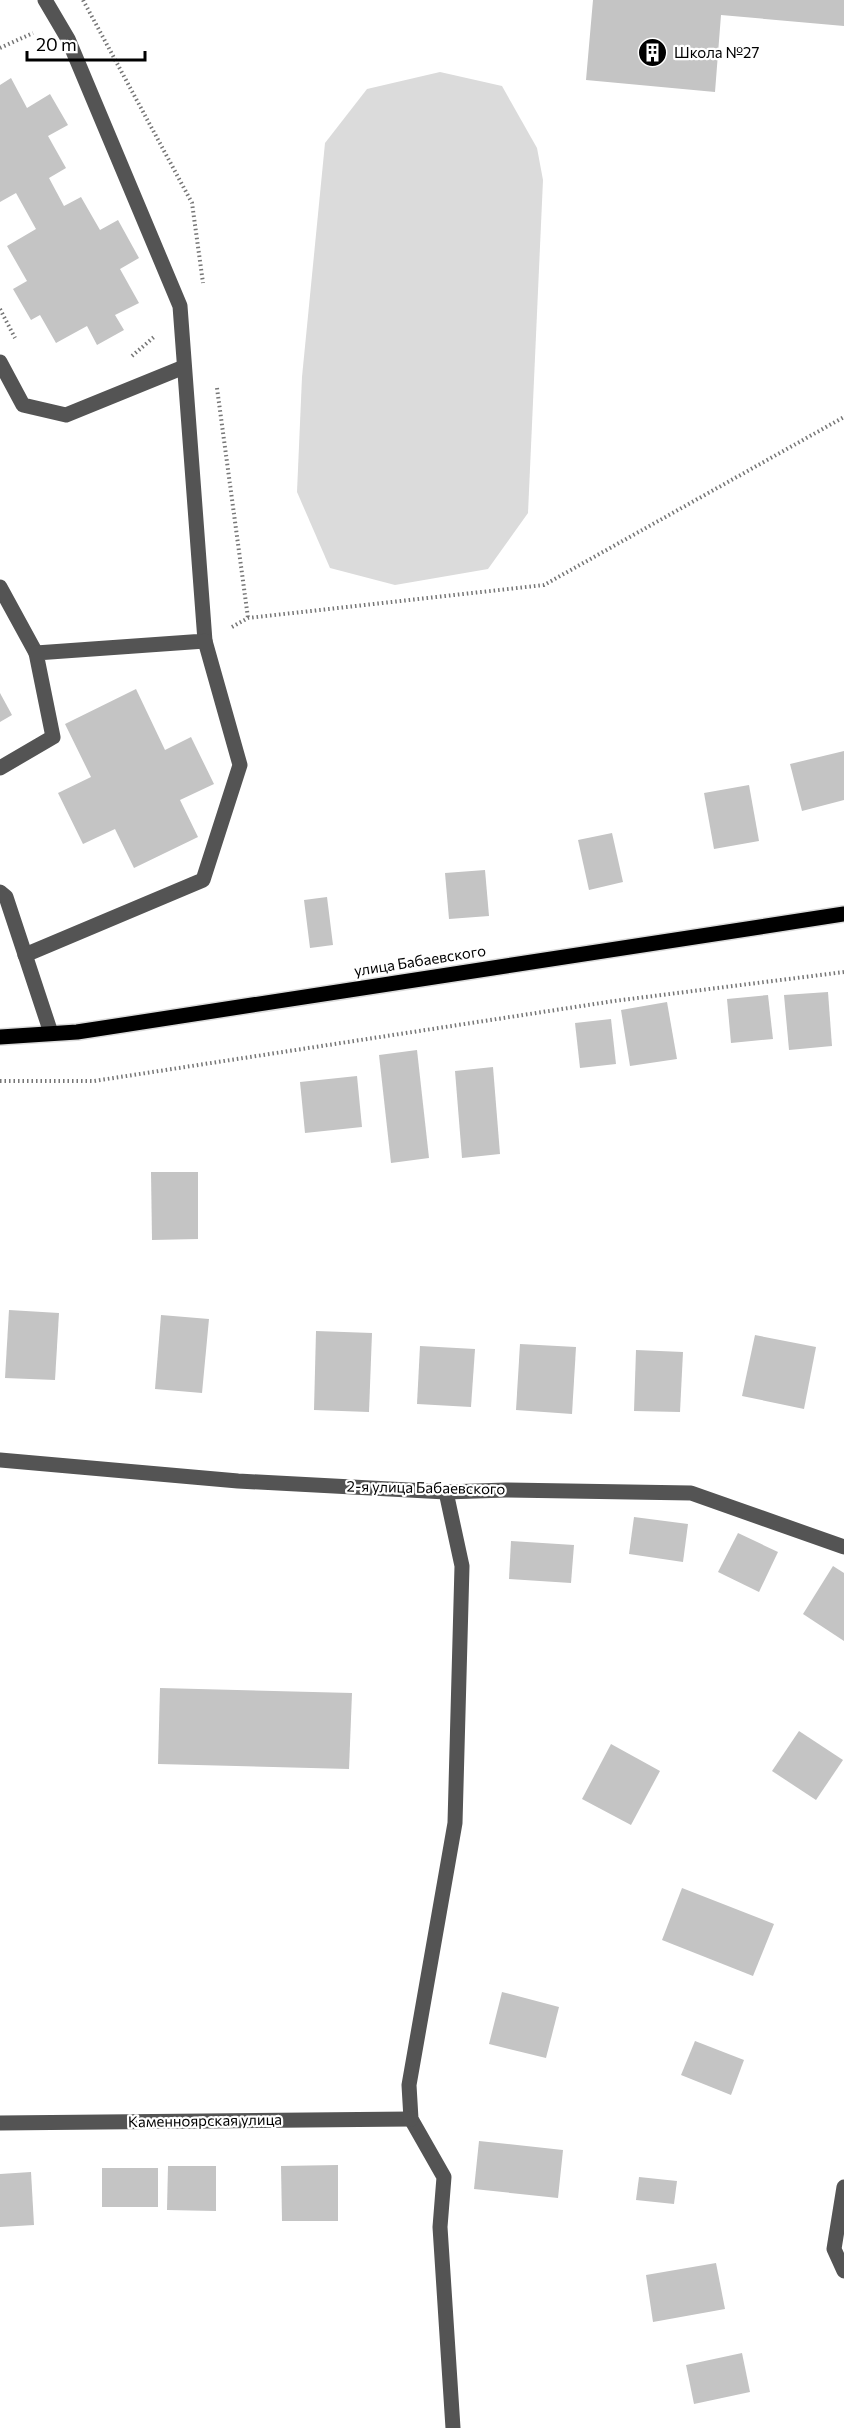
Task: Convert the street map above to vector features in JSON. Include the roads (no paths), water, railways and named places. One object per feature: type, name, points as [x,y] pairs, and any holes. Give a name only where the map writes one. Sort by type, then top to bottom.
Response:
[{"type":"main road","name":"улица Бабаевского","points":[[0,1037],[77,1032],[844,914]]},
{"type":"street","points":[[25,955],[203,880],[240,765],[205,641],[180,306],[68,39],[45,0]]},
{"type":"street","points":[[0,362],[22,405],[66,415],[184,367]]},
{"type":"street","points":[[0,587],[36,653],[53,737],[0,768]]},
{"type":"street","points":[[36,653],[205,641]]},
{"type":"street","points":[[0,892],[6,897],[51,1033]]},
{"type":"street","name":"2-я улица Бабаевского","points":[[0,1460],[238,1481],[446,1492],[506,1490],[691,1492],[844,1547]]},
{"type":"street","points":[[446,1492],[462,1566],[455,1823],[409,2085],[411,2119],[444,2177],[440,2227],[453,2428]]},
{"type":"street","name":"Каменноярская улица","points":[[0,2123],[411,2119]]},
{"type":"street","points":[[844,2187],[834,2249],[844,2271]]},
{"type":"place","name":"Школа №27","points":[[653,53]]}]
